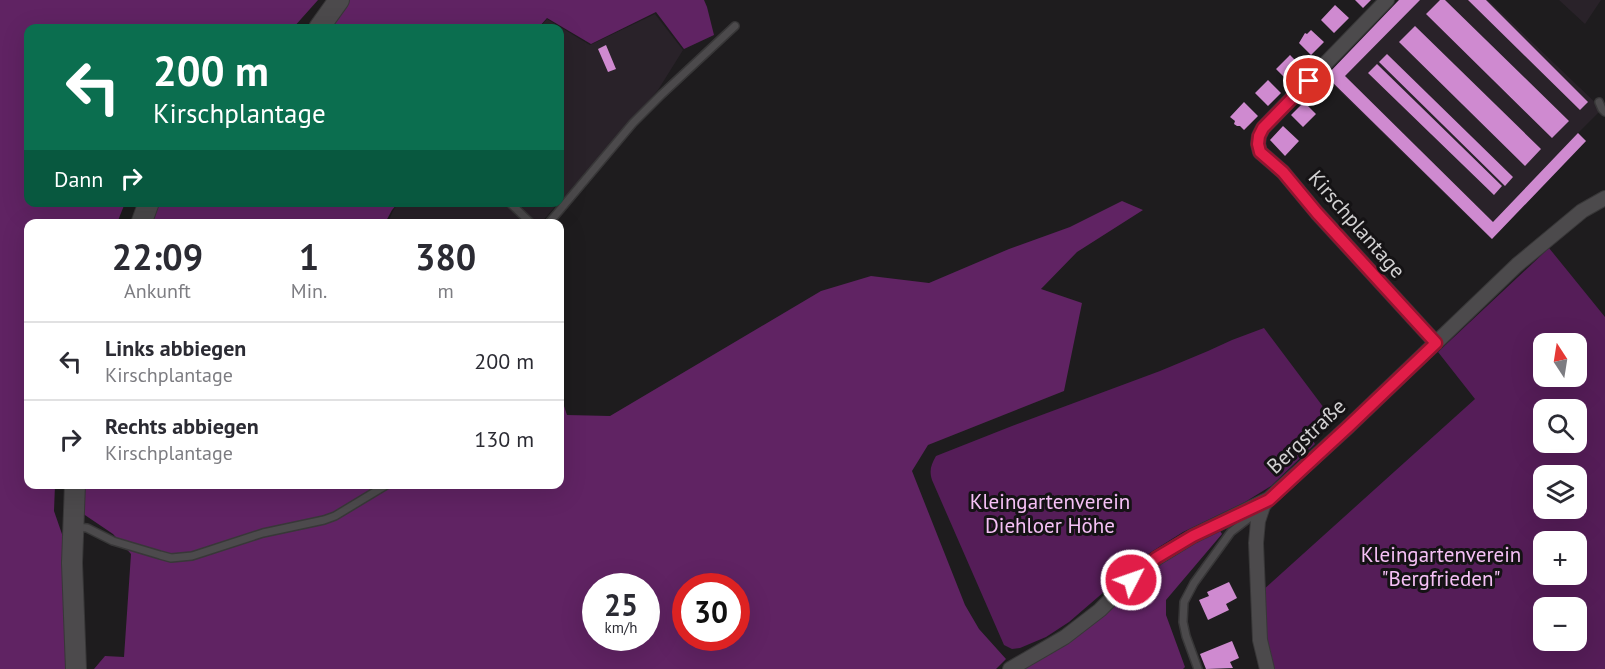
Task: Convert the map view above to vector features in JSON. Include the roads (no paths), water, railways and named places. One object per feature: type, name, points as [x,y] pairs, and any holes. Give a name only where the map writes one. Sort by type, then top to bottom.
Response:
[{"type":"main road","points":[[322,24],[339,0]]},
{"type":"main road","points":[[75,489],[72,563],[76,669]]},
{"type":"street","name":"Kirschplantage","points":[[1387,0],[1263,128],[1258,144],[1260,152],[1283,172],[1317,213],[1436,343]]},
{"type":"street","name":"Bergstraße","points":[[1010,669],[1065,637],[1100,610],[1156,558],[1193,536],[1266,503],[1517,265],[1582,211],[1605,198]]},
{"type":"street","points":[[1266,503],[1258,521],[1256,543],[1260,640],[1268,669]]},
{"type":"lane","points":[[564,205],[633,123],[735,26]]},
{"type":"lane","points":[[1599,102],[1605,112]]},
{"type":"lane","points":[[514,207],[525,219]]},
{"type":"lane","points":[[552,219],[562,207]]},
{"type":"lane","points":[[73,527],[87,528],[113,541],[171,558],[192,556],[263,533],[324,520],[335,516],[380,489]]},
{"type":"lane","points":[[1198,669],[1186,636],[1184,602],[1194,584],[1232,532],[1266,503]]},
{"type":"park label","name":"Kleingartenverein Diehloer Höhe","points":[[1050,513]]},
{"type":"park label","name":"Kleingartenverein \"Bergfrieden\"","points":[[1441,566]]}]
